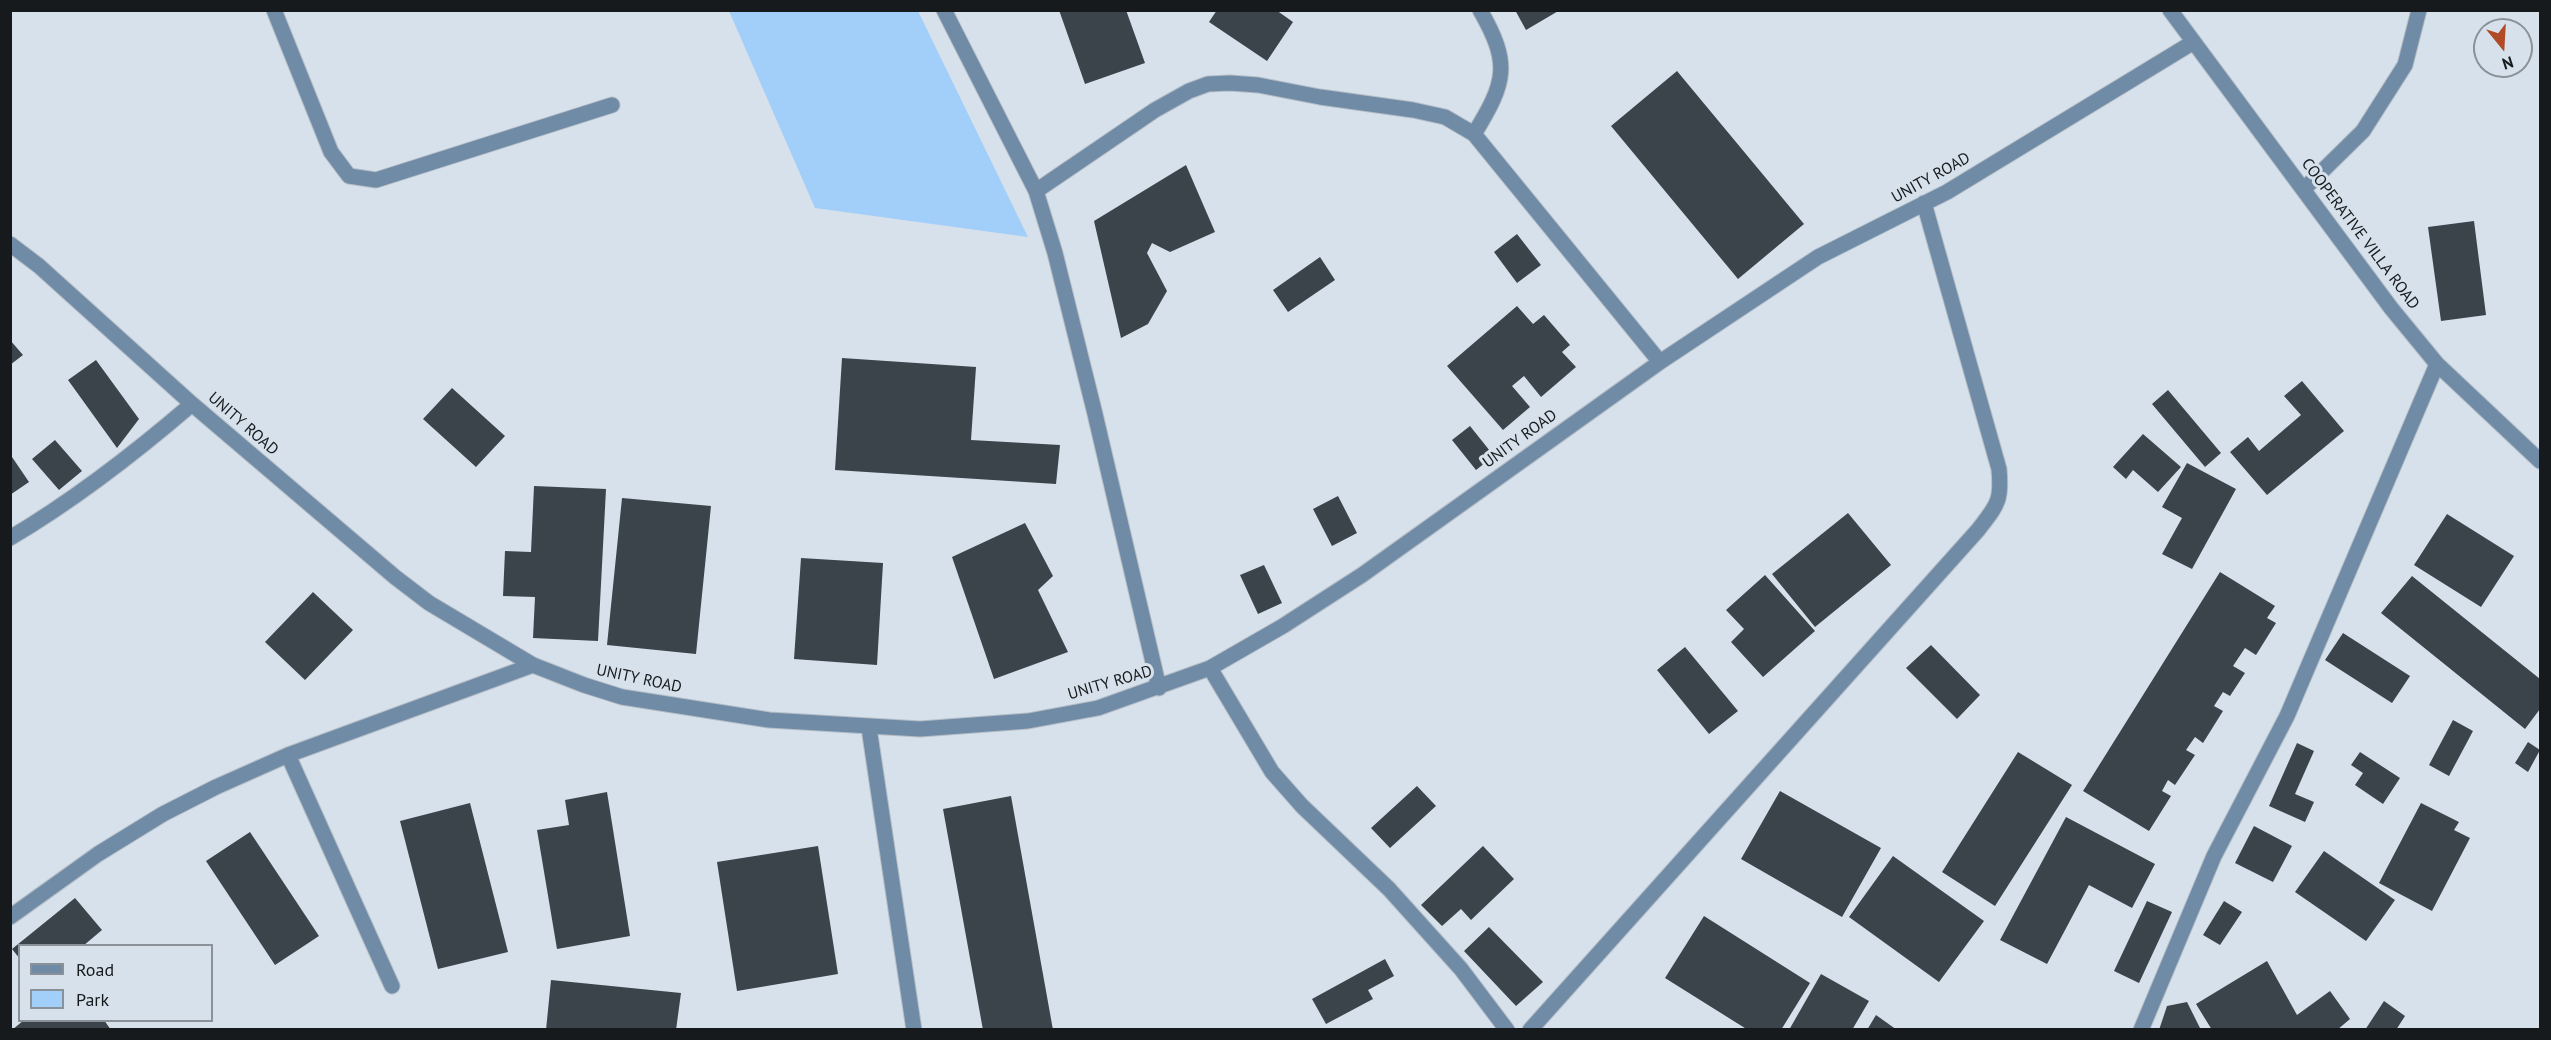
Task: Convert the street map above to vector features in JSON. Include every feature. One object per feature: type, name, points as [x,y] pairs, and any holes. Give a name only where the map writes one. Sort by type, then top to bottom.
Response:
[{"type":"street","points":[[274,10],[331,153],[349,176],[376,180],[612,105]]},
{"type":"street","points":[[944,10],[1036,191],[1055,253],[1095,414],[1159,688]]},
{"type":"street","points":[[1474,134],[1491,107],[1501,78],[1501,56],[1480,10]]},
{"type":"street","name":"COOPERATIVE VILLA ROAD","points":[[2170,10],[2192,43],[2304,189],[2391,308],[2437,364],[2541,460]]},
{"type":"street","points":[[2304,189],[2363,131],[2405,66],[2419,10]]},
{"type":"street","name":"UNITY ROAD","points":[[10,244],[39,266],[192,404],[395,578],[429,603],[533,665],[584,686],[622,697],[769,720],[869,728],[962,728],[1028,721],[1098,708],[1210,668],[1362,575],[1660,362],[1818,257],[1947,192],[2192,43]]},
{"type":"street","points":[[1036,191],[1155,110],[1189,91],[1208,84],[1258,85],[1445,117],[1474,134],[1660,362]]},
{"type":"street","points":[[1530,1029],[1998,505],[2001,492],[1999,470],[1924,203]]},
{"type":"street","points":[[2140,1029],[2214,856],[2287,716],[2437,364]]},
{"type":"street","points":[[10,538],[51,513],[135,453],[192,404]]},
{"type":"street","points":[[10,917],[98,854],[163,814],[288,755],[533,665]]},
{"type":"street","points":[[1210,668],[1272,772],[1302,806],[1389,889],[1461,969],[1507,1029]]},
{"type":"street","points":[[869,728],[914,1029]]},
{"type":"street","points":[[288,755],[392,986]]},
{"type":"green space","points":[[729,11],[918,11],[1028,237],[815,208]]},
{"type":"building","points":[[1059,10],[1126,10],[1145,63],[1085,84]]},
{"type":"building","points":[[1217,10],[1276,10],[1293,22],[1267,61],[1209,22]]},
{"type":"building","points":[[1515,10],[1560,10],[1526,30]]},
{"type":"building","points":[[1677,71],[1804,224],[1738,279],[1611,126]]},
{"type":"building","points":[[1186,165],[1215,232],[1170,252],[1152,243],[1147,253],[1167,291],[1148,324],[1121,338],[1094,221]]},
{"type":"building","points":[[2474,221],[2486,315],[2441,321],[2428,227]]},
{"type":"building","points":[[1517,234],[1541,265],[1517,283],[1494,252]]},
{"type":"building","points":[[1320,257],[1335,280],[1288,312],[1273,290]]},
{"type":"building","points":[[1517,306],[1533,324],[1544,315],[1570,345],[1562,352],[1576,367],[1541,397],[1524,376],[1512,386],[1530,407],[1503,430],[1447,366]]},
{"type":"building","points":[[10,340],[23,355],[10,365]]},
{"type":"building","points":[[842,358],[976,367],[971,440],[1060,445],[1056,484],[835,470]]},
{"type":"building","points":[[96,360],[139,419],[117,448],[68,380]]},
{"type":"building","points":[[2302,381],[2344,431],[2267,495],[2230,452],[2248,437],[2259,451],[2301,415],[2284,396]]},
{"type":"building","points":[[452,388],[505,436],[476,467],[423,419]]},
{"type":"building","points":[[2168,390],[2221,453],[2205,467],[2152,404]]},
{"type":"building","points":[[1470,426],[1494,456],[1476,470],[1452,440]]},
{"type":"building","points":[[2143,434],[2181,467],[2158,492],[2133,470],[2126,479],[2113,467]]},
{"type":"building","points":[[55,440],[82,471],[59,490],[32,459]]},
{"type":"building","points":[[10,454],[29,482],[10,495]]},
{"type":"building","points":[[2187,463],[2236,489],[2192,569],[2162,554],[2182,518],[2162,507]]},
{"type":"building","points":[[534,486],[606,489],[598,641],[533,638],[535,597],[503,596],[505,551],[531,552]]},
{"type":"building","points":[[1338,496],[1357,533],[1332,546],[1313,509]]},
{"type":"building","points":[[622,498],[711,506],[696,654],[607,645]]},
{"type":"building","points":[[1848,513],[1891,565],[1815,627],[1772,574]]},
{"type":"building","points":[[2447,514],[2514,556],[2481,607],[2414,565]]},
{"type":"building","points":[[1025,523],[1053,576],[1038,590],[1068,652],[994,679],[952,557]]},
{"type":"building","points":[[801,558],[883,563],[877,665],[794,659]]},
{"type":"building","points":[[1264,565],[1282,603],[1258,614],[1240,575]]},
{"type":"building","points":[[2220,572],[2275,606],[2267,618],[2276,623],[2256,655],[2245,648],[2233,666],[2245,673],[2230,696],[2223,692],[2214,706],[2223,711],[2203,743],[2195,737],[2186,750],[2195,755],[2175,785],[2168,780],[2162,791],[2171,796],[2149,831],[2083,791]]},
{"type":"building","points":[[1765,575],[1815,631],[1763,677],[1731,642],[1744,629],[1726,610]]},
{"type":"building","points":[[2412,576],[2540,679],[2540,709],[2525,729],[2381,613]]},
{"type":"building","points":[[313,592],[353,630],[305,680],[265,642]]},
{"type":"building","points":[[2343,633],[2410,676],[2392,703],[2325,660]]},
{"type":"building","points":[[1931,645],[1980,695],[1957,719],[1906,668]]},
{"type":"building","points":[[1685,647],[1738,711],[1709,734],[1657,670]]},
{"type":"building","points":[[2453,720],[2473,731],[2449,776],[2429,765]]},
{"type":"building","points":[[2528,742],[2540,750],[2528,772],[2515,763]]},
{"type":"building","points":[[2297,743],[2314,751],[2295,794],[2314,802],[2305,822],[2269,806]]},
{"type":"building","points":[[2018,752],[2072,785],[1995,906],[1942,872]]},
{"type":"building","points":[[2360,752],[2400,778],[2383,804],[2355,785],[2363,773],[2351,765]]},
{"type":"building","points":[[1417,786],[1436,806],[1390,848],[1371,828]]},
{"type":"building","points":[[1780,791],[1881,848],[1842,917],[1741,859]]},
{"type":"building","points":[[607,792],[630,936],[557,949],[537,830],[569,825],[565,800]]},
{"type":"building","points":[[1011,796],[1053,1030],[983,1030],[943,809]]},
{"type":"building","points":[[470,803],[508,952],[438,969],[400,821]]},
{"type":"building","points":[[2421,803],[2459,822],[2454,830],[2470,838],[2432,911],[2379,883]]},
{"type":"building","points":[[2066,817],[2155,864],[2132,908],[2089,885],[2047,964],[2000,940]]},
{"type":"building","points":[[2254,826],[2292,846],[2273,882],[2235,863]]},
{"type":"building","points":[[250,832],[319,936],[275,965],[206,861]]},
{"type":"building","points":[[818,846],[838,974],[737,991],[717,862]]},
{"type":"building","points":[[1483,846],[1514,879],[1471,920],[1461,909],[1442,926],[1421,905]]},
{"type":"building","points":[[2324,851],[2395,900],[2366,941],[2295,892]]},
{"type":"building","points":[[1893,856],[1984,921],[1939,982],[1849,917]]},
{"type":"building","points":[[75,898],[102,930],[85,944],[18,944]]},
{"type":"building","points":[[2147,901],[2172,912],[2139,983],[2114,971]]},
{"type":"building","points":[[2224,901],[2242,912],[2220,945],[2203,935]]},
{"type":"building","points":[[1704,916],[1810,983],[1781,1030],[1748,1030],[1665,978]]},
{"type":"building","points":[[1489,927],[1543,982],[1516,1006],[1464,951]]},
{"type":"building","points":[[18,944],[18,956],[12,949]]},
{"type":"building","points":[[1385,959],[1394,976],[1368,990],[1373,999],[1326,1024],[1312,999]]},
{"type":"building","points":[[2267,961],[2297,1015],[2330,991],[2350,1019],[2337,1030],[2212,1030],[2196,1004]]},
{"type":"building","points":[[1821,974],[1869,1001],[1852,1030],[1789,1030]]},
{"type":"building","points":[[551,980],[681,993],[676,1030],[546,1030]]},
{"type":"building","points":[[2384,1001],[2405,1016],[2396,1030],[2365,1030]]},
{"type":"building","points":[[2187,1002],[2201,1030],[2159,1030],[2167,1006]]},
{"type":"building","points":[[1876,1015],[1897,1030],[1867,1030]]},
{"type":"building","points":[[22,1022],[105,1022],[111,1030],[12,1030]]}]
